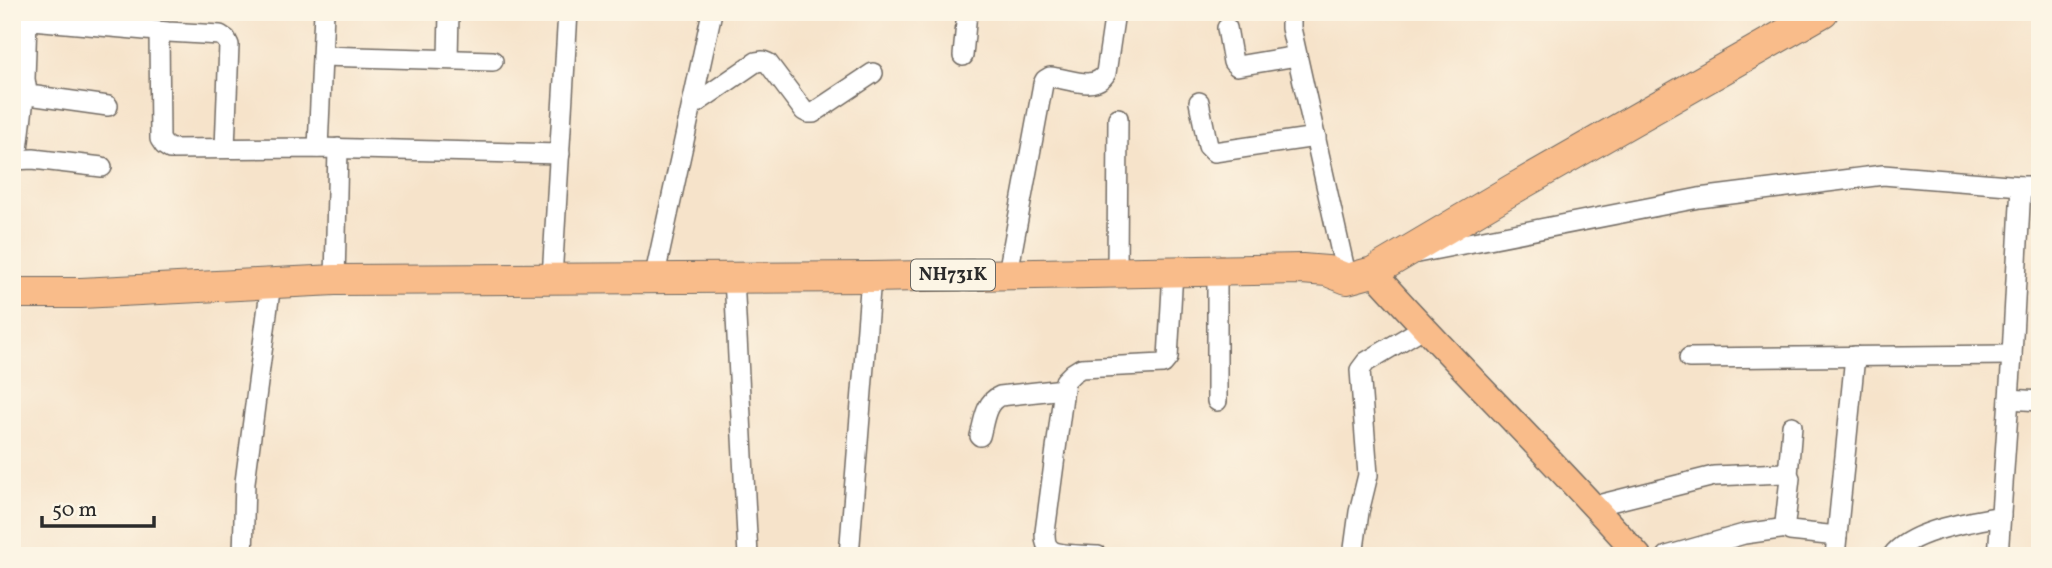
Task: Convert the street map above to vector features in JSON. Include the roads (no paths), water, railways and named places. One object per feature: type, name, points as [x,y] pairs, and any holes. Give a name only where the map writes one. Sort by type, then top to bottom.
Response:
[{"type":"highway","points":[[1360,276],[1398,257],[1525,182],[1790,20],[1823,12]]},
{"type":"highway","name":"NH731K","points":[[12,293],[81,293],[335,280],[871,277],[1314,269],[1360,276]]},
{"type":"main road","points":[[1360,276],[1423,328],[1639,556]]},
{"type":"street","points":[[318,148],[324,12]]},
{"type":"street","points":[[448,59],[449,12]]},
{"type":"street","points":[[552,278],[568,12]]},
{"type":"street","points":[[654,279],[712,12]]},
{"type":"street","points":[[963,56],[967,12]]},
{"type":"street","points":[[1008,274],[1043,84],[1050,77],[1093,83],[1104,78],[1115,12]]},
{"type":"street","points":[[1291,12],[1291,28],[1316,137],[1360,276]]},
{"type":"street","points":[[102,167],[14,159],[21,82],[16,15],[159,32],[219,35],[226,39],[229,45],[225,148]]},
{"type":"street","points":[[1227,28],[1233,62],[1237,66],[1297,56]]},
{"type":"street","points":[[159,32],[160,139],[170,149],[338,148],[560,154]]},
{"type":"street","points":[[322,56],[493,61]]},
{"type":"street","points":[[692,107],[756,62],[768,63],[808,113],[813,113],[873,73]]},
{"type":"street","points":[[21,82],[29,95],[108,106]]},
{"type":"street","points":[[1199,102],[1208,146],[1214,152],[1316,137]]},
{"type":"street","points":[[1117,272],[1118,118]]},
{"type":"street","points":[[335,280],[338,148]]},
{"type":"street","points":[[1398,257],[1699,198],[1883,175],[2027,189],[2040,200]]},
{"type":"street","points":[[1998,556],[2027,189]]},
{"type":"street","points":[[1217,270],[1217,401]]},
{"type":"street","points":[[1098,556],[1045,551],[1045,532],[1065,382],[1082,368],[1166,362],[1173,271]]},
{"type":"street","points":[[734,277],[748,556]]},
{"type":"street","points":[[849,556],[871,277]]},
{"type":"street","points":[[243,556],[245,482],[271,283]]},
{"type":"street","points":[[1353,556],[1359,512],[1368,475],[1360,370],[1366,362],[1423,328]]},
{"type":"street","points":[[1689,358],[2012,355]]},
{"type":"street","points":[[1792,426],[1785,523],[1790,531],[1836,546],[1855,356]]},
{"type":"street","points":[[980,436],[993,398],[1064,388]]},
{"type":"street","points":[[2009,399],[2040,401]]},
{"type":"street","points":[[1594,506],[1714,477],[1778,472],[1788,475]]},
{"type":"street","points":[[1892,556],[1900,546],[1931,531],[2001,516]]},
{"type":"street","points":[[1667,556],[1744,534],[1787,528]]}]
